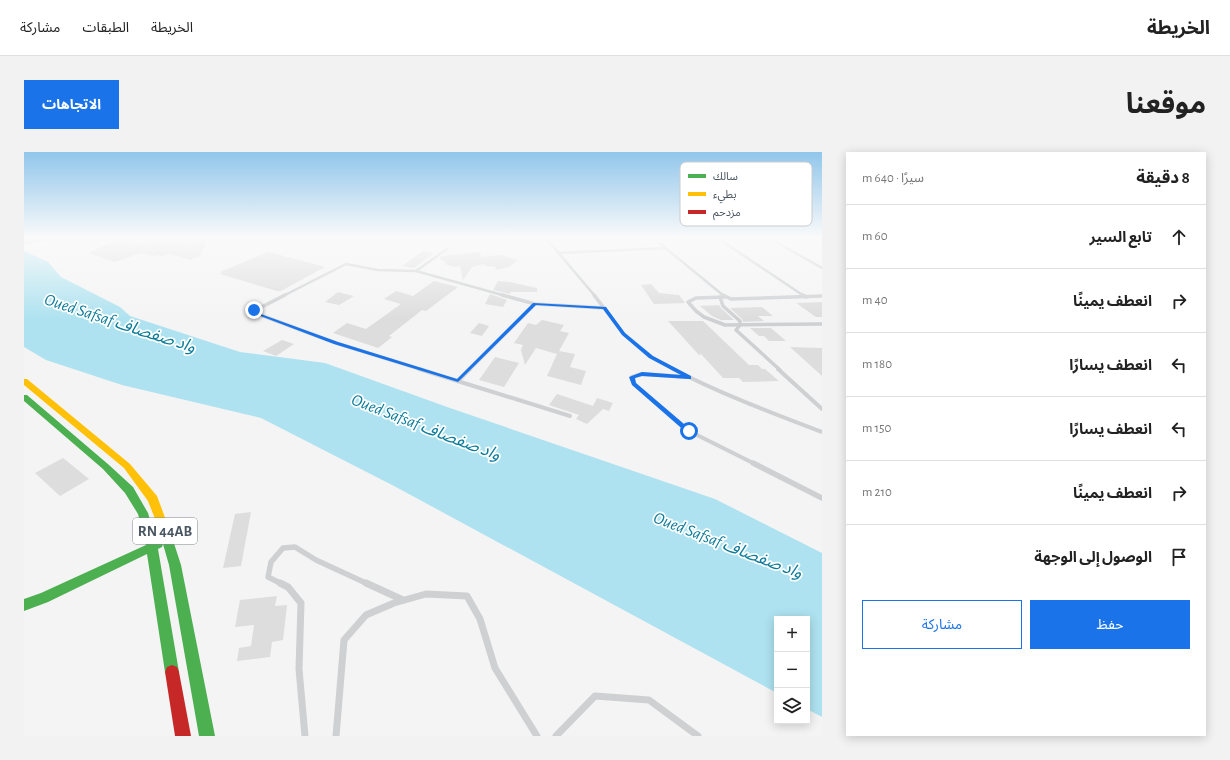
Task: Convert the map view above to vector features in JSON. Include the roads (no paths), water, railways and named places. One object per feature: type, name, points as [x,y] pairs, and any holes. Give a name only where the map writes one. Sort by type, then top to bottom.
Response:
[{"type":"main road","name":"RN 44AB","points":[[24,381],[127,466],[153,499],[168,540],[175,565],[207,736]]},
{"type":"main road","name":"RN 44AB","points":[[24,397],[106,467],[129,490],[143,513],[152,547],[183,736]]},
{"type":"main road","points":[[24,605],[44,598],[168,540]]},
{"type":"lane","points":[[346,264],[252,312],[336,343],[570,416]]},
{"type":"lane","points":[[347,264],[378,270],[416,272],[535,304],[605,308]]},
{"type":"lane","points":[[416,272],[426,264]]},
{"type":"lane","points":[[568,264],[605,308],[624,334],[651,357],[689,378],[751,405],[822,432]]},
{"type":"lane","points":[[685,264],[725,297]]},
{"type":"lane","points":[[757,264],[807,297]]},
{"type":"lane","points":[[822,296],[731,299],[725,297],[696,298],[688,302],[701,316],[713,322],[725,325],[822,324]]},
{"type":"lane","points":[[720,297],[723,306],[740,321],[740,326],[736,330],[822,409]]},
{"type":"lane","points":[[458,381],[535,304]]},
{"type":"lane","points":[[689,378],[642,374],[632,377],[634,384],[689,431],[822,498]]},
{"type":"lane","points":[[305,736],[299,699],[298,648],[301,603],[288,587],[268,577],[270,562],[284,548],[296,547],[316,560],[403,600]]},
{"type":"lane","points":[[336,736],[344,640],[366,614],[403,600],[426,594],[467,596],[480,619],[495,668],[537,736]]},
{"type":"lane","points":[[556,736],[595,696],[649,700],[698,736]]},
{"type":"water","name":"Oued Safsaf واد صفصاف","points":[[24,264],[50,264],[61,277],[120,307],[130,316],[240,352],[325,363],[450,408],[715,499],[822,553],[822,717],[810,711],[810,616],[774,616],[774,691],[394,486],[261,418],[122,385],[46,360],[24,347]]}]
